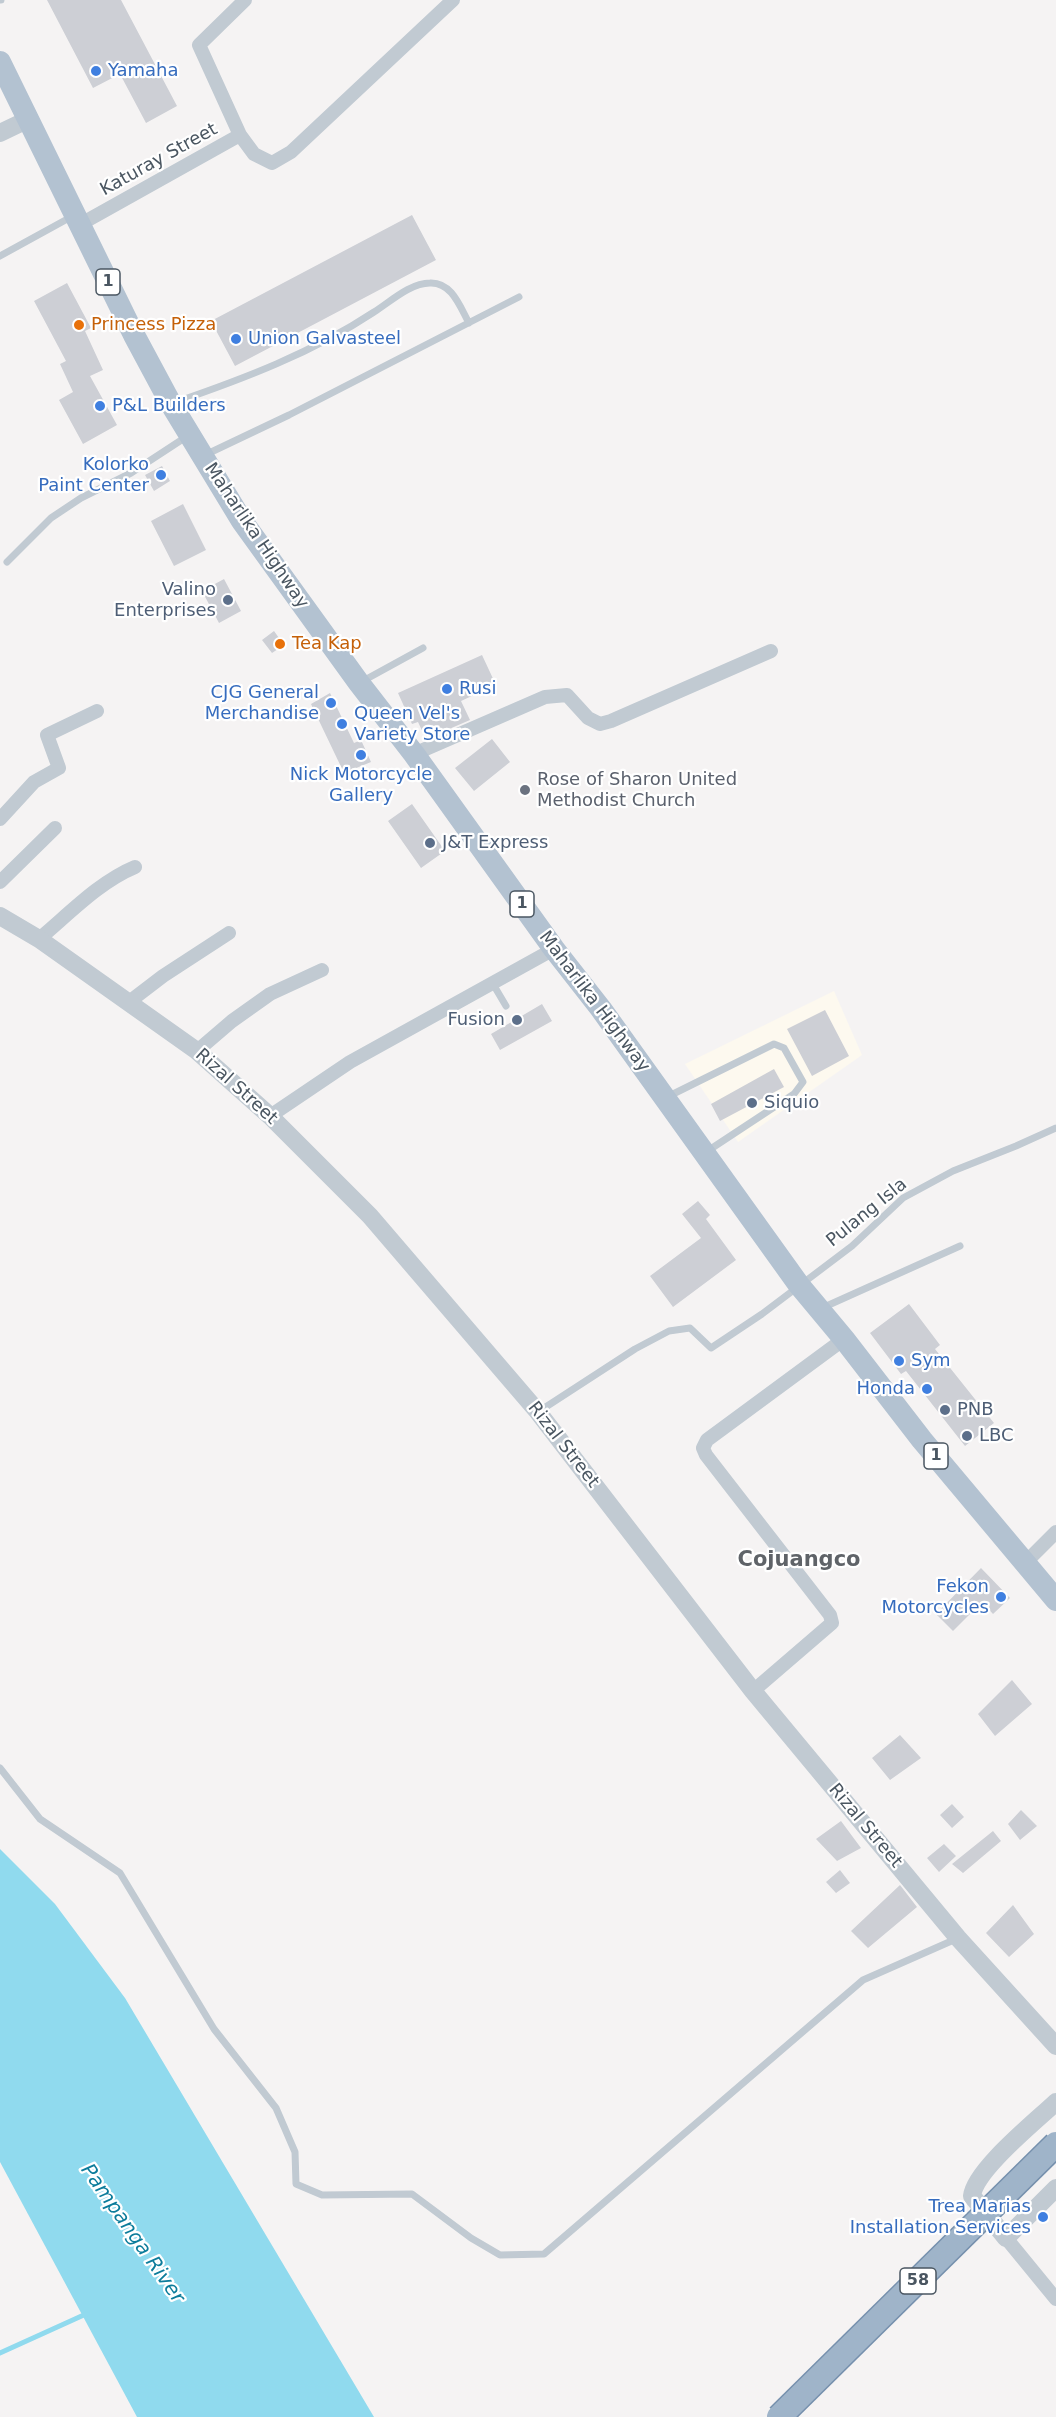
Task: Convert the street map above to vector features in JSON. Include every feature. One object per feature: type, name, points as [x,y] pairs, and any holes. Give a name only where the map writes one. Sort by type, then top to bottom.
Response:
[{"type":"highway","name":"58","points":[[779,2417],[1056,2144]]},
{"type":"main road","name":"Maharlika Highway","points":[[0,62],[76,220],[171,404],[242,521],[554,949],[601,1009],[799,1285],[922,1440],[1056,1600]]},
{"type":"street","name":"Katuray Street","points":[[76,220],[240,135],[199,45],[245,0]]},
{"type":"street","points":[[240,135],[254,154],[272,163],[291,152],[453,0]]},
{"type":"street","points":[[0,133],[27,120]]},
{"type":"street","points":[[414,754],[545,697],[567,695],[588,718],[600,724],[611,721],[771,651]]},
{"type":"street","points":[[0,819],[34,782],[59,768],[47,735],[97,711]]},
{"type":"street","points":[[0,882],[55,828]]},
{"type":"street","points":[[39,939],[83,901],[123,872],[135,867]]},
{"type":"street","name":"Rizal Street","points":[[0,916],[39,939],[196,1051],[270,1116],[370,1216],[538,1412],[753,1691],[958,1938],[1056,2046]]},
{"type":"street","points":[[129,1002],[178,965],[228,933]]},
{"type":"street","points":[[270,1116],[350,1062],[554,949]]},
{"type":"street","points":[[196,1051],[270,994],[322,970]]},
{"type":"street","points":[[753,1691],[832,1623],[830,1615],[706,1455],[704,1448],[707,1440],[844,1339]]},
{"type":"street","points":[[1025,1563],[1056,1532]]},
{"type":"street","points":[[1056,2102],[987,2169],[973,2187],[972,2196],[1056,2299]]},
{"type":"street","points":[[1006,2238],[1056,2188]]},
{"type":"lane","points":[[0,256],[76,220]]},
{"type":"lane","points":[[171,404],[257,373],[316,345],[346,330],[414,286],[431,282],[450,290],[469,322]]},
{"type":"lane","points":[[202,456],[289,415],[519,297]]},
{"type":"lane","points":[[7,562],[51,518],[81,498],[131,472],[189,435]]},
{"type":"lane","points":[[359,683],[423,648]]},
{"type":"lane","points":[[493,984],[506,1005]]},
{"type":"lane","points":[[664,1098],[774,1044],[784,1048],[802,1082],[794,1094],[704,1153]]},
{"type":"lane","name":"Pulang Isla","points":[[538,1412],[635,1349],[669,1330],[690,1328],[711,1347],[762,1314],[852,1246],[903,1198],[953,1171],[1056,1128]]},
{"type":"lane","points":[[820,1309],[960,1246]]},
{"type":"lane","points":[[0,1768],[40,1819],[120,1873],[214,2029],[276,2108],[295,2152],[296,2184],[322,2195],[412,2194],[471,2238],[500,2255],[544,2254],[862,1980],[958,1938]]},
{"type":"shaded area","name":"Siquio","points":[[834,991],[862,1055],[738,1142],[685,1064]]},
{"type":"water","name":"Pampanga River","points":[[0,1849],[55,1904],[125,1998],[374,2417],[137,2417],[0,2162]]},
{"type":"building","points":[[47,0],[121,0],[177,106],[146,123],[120,74],[93,88]]},
{"type":"building","points":[[412,215],[436,260],[235,366],[211,321]]},
{"type":"building","points":[[67,283],[91,328],[85,331],[103,370],[90,376],[117,425],[83,444],[59,400],[73,392],[60,364],[66,361],[34,301]]},
{"type":"building","points":[[162,466],[170,481],[154,491],[145,475]]},
{"type":"building","points":[[183,504],[206,550],[174,566],[151,521]]},
{"type":"building","points":[[224,579],[241,611],[219,623],[202,591]]},
{"type":"building","points":[[274,631],[284,645],[272,653],[262,640]]},
{"type":"building","name":"Rusi","points":[[482,655],[496,685],[461,701],[470,720],[426,739],[418,722],[412,724],[398,693]]},
{"type":"building","points":[[330,693],[354,743],[361,740],[371,762],[344,773],[311,704]]},
{"type":"building","points":[[492,739],[510,762],[474,791],[455,768]]},
{"type":"building","points":[[412,804],[445,851],[421,868],[388,821]]},
{"type":"building","points":[[542,1004],[552,1021],[500,1050],[491,1034]]},
{"type":"building","points":[[825,1010],[849,1056],[812,1076],[787,1029]]},
{"type":"building","points":[[774,1069],[784,1087],[720,1121],[711,1104]]},
{"type":"building","points":[[698,1201],[710,1215],[706,1219],[736,1260],[673,1307],[650,1276],[701,1238],[682,1214]]},
{"type":"building","points":[[909,1304],[940,1345],[935,1349],[994,1423],[965,1446],[906,1371],[901,1374],[870,1333]]},
{"type":"building","points":[[981,1568],[1010,1598],[993,1614],[982,1602],[953,1631],[936,1614]]},
{"type":"building","points":[[1012,1680],[1032,1704],[995,1736],[978,1714]]},
{"type":"building","points":[[900,1735],[921,1758],[890,1780],[872,1758]]},
{"type":"building","points":[[952,1804],[964,1817],[952,1828],[940,1815]]},
{"type":"building","points":[[1021,1810],[1037,1826],[1020,1840],[1008,1824]]},
{"type":"building","points":[[841,1821],[861,1848],[837,1861],[816,1839]]},
{"type":"building","points":[[993,1831],[1001,1841],[963,1873],[952,1864]]},
{"type":"building","points":[[944,1844],[956,1856],[939,1872],[927,1858]]},
{"type":"building","points":[[840,1870],[850,1883],[836,1893],[826,1882]]},
{"type":"building","points":[[900,1885],[917,1907],[868,1948],[851,1931]]},
{"type":"building","points":[[1013,1905],[1034,1934],[1009,1957],[986,1933]]},
{"type":"waterway","points":[[0,2353],[86,2314]]},
{"type":"place","name":"Yamaha","points":[[96,71]]},
{"type":"place","name":"Princess Pizza","points":[[79,325]]},
{"type":"place","name":"Union Galvasteel","points":[[236,339]]},
{"type":"place","name":"P&L Builders","points":[[100,406]]},
{"type":"place","name":"Kolorko Paint Center","points":[[161,475]]},
{"type":"place","name":"Valino Enterprises","points":[[228,600]]},
{"type":"place","name":"Tea Kap","points":[[280,644]]},
{"type":"place","name":"Rusi","points":[[447,689]]},
{"type":"place","name":"CJG General Merchandise","points":[[331,703]]},
{"type":"place","name":"Queen Vel's Variety Store","points":[[342,724]]},
{"type":"place","name":"Nick Motorcycle Gallery","points":[[361,755]]},
{"type":"place","name":"Rose of Sharon United Methodist Church","points":[[525,790]]},
{"type":"place","name":"J&T Express","points":[[430,843]]},
{"type":"place","name":"Fusion","points":[[517,1020]]},
{"type":"place","name":"Siquio","points":[[752,1103]]},
{"type":"place","name":"Sym","points":[[899,1361]]},
{"type":"place","name":"Honda","points":[[927,1389]]},
{"type":"place","name":"PNB","points":[[945,1410]]},
{"type":"place","name":"LBC","points":[[967,1436]]},
{"type":"place","name":"Fekon Motorcycles","points":[[1001,1597]]},
{"type":"place","name":"Trea Marias Installation Services","points":[[1043,2217]]},
{"type":"district","name":"Cojuangco","points":[[799,1561]]}]
